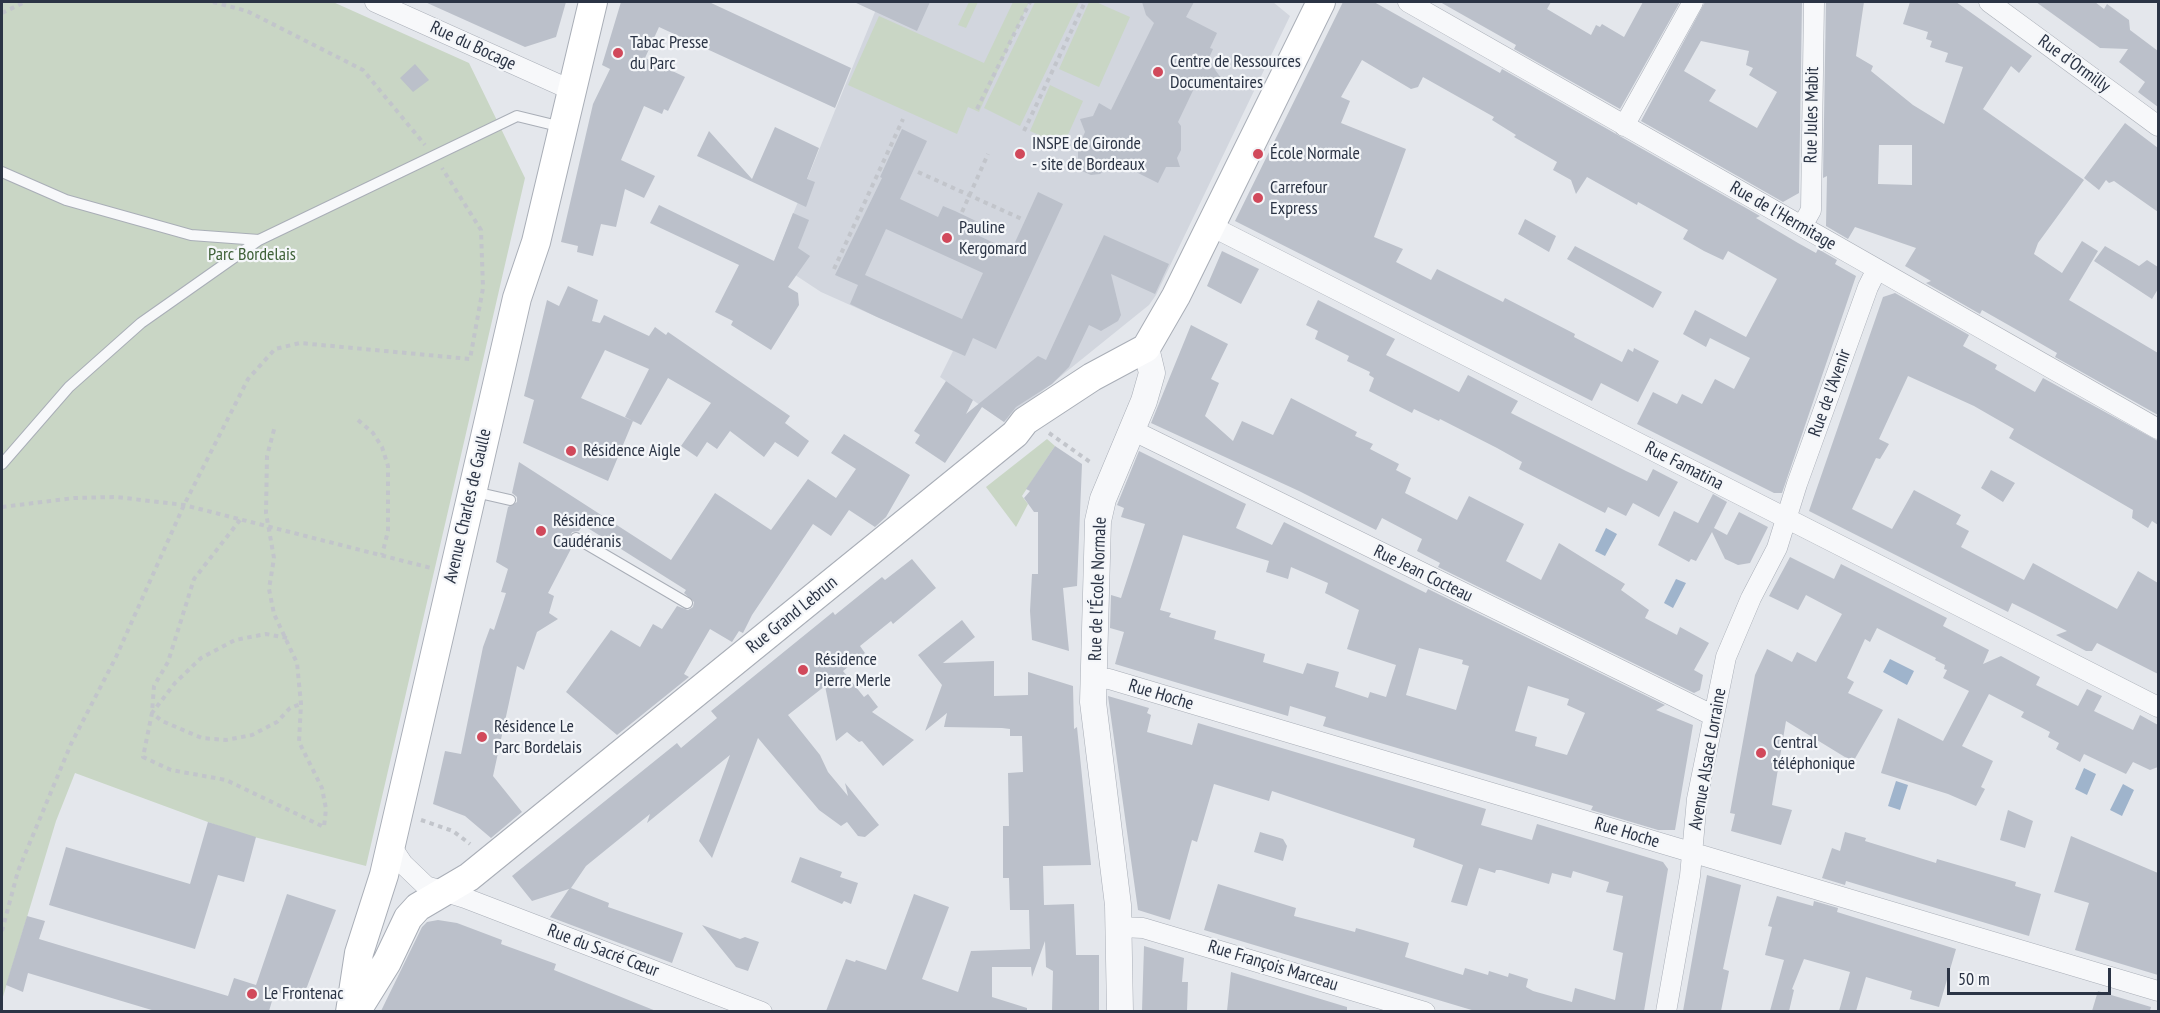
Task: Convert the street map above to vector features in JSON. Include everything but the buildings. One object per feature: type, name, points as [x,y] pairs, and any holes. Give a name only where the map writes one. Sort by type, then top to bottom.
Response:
[{"type":"main road","name":"Avenue Charles de Gaulle","points":[[350,1011],[359,953],[391,846],[452,572],[517,298],[536,242],[593,2]]},
{"type":"main road","points":[[1146,348],[1176,296],[1209,225],[1321,2]]},
{"type":"main road","name":"Rue Grand Lebrun","points":[[443,891],[469,877],[997,449],[1025,421],[1092,377],[1146,348]]},
{"type":"main road","points":[[356,1011],[387,962],[408,918],[427,900],[443,891]]},
{"type":"street","name":"Rue du Bocage","points":[[375,2],[571,90]]},
{"type":"street","name":"Rue de l'Hermitage","points":[[1408,2],[2158,429]]},
{"type":"street","points":[[1624,126],[1693,2]]},
{"type":"street","name":"Rue Jules Mabit","points":[[1802,226],[1810,210],[1814,2]]},
{"type":"street","name":"Rue d'Ormilly","points":[[1989,2],[2158,126]]},
{"type":"street","name":"Rue Famatina","points":[[1209,225],[2158,707]]},
{"type":"street","name":"Rue de l'Avenir","points":[[1788,519],[1840,364],[1877,269]]},
{"type":"street","name":"Rue de l'École Normale","points":[[1120,1011],[1120,927],[1093,702],[1098,521],[1103,499],[1132,430],[1152,373],[1146,348]]},
{"type":"street","name":"Rue Jean Cocteau","points":[[1132,430],[1714,716]]},
{"type":"street","name":"Avenue Alsace Lorraine","points":[[1666,1011],[1692,852],[1698,799],[1732,639],[1777,548],[1788,519]]},
{"type":"street","name":"Rue Hoche","points":[[1094,678],[1109,679],[2158,992]]},
{"type":"street","name":"Rue du Sacré Cœur","points":[[391,846],[415,878],[426,886],[762,1011]]},
{"type":"street","name":"Rue François Marceau","points":[[1120,927],[1143,928],[1425,1011]]},
{"type":"lane","points":[[2,464],[69,387],[141,323],[259,240],[518,116],[562,127]]},
{"type":"lane","points":[[2,172],[66,200],[192,235],[259,240]]},
{"type":"lane","points":[[472,491],[510,500]]},
{"type":"lane","points":[[576,538],[687,603]]},
{"type":"path","points":[[2,13],[25,2]]},
{"type":"path","points":[[2,931],[18,871],[71,744],[116,657],[184,505],[248,379],[275,349],[300,343],[470,358],[483,288],[481,230],[435,156],[363,70],[247,11],[213,2]]},
{"type":"path","points":[[977,109],[1030,2]]},
{"type":"path","points":[[1024,130],[1085,2]]},
{"type":"path","points":[[834,268],[847,247],[903,119]]},
{"type":"path","points":[[962,212],[988,154]]},
{"type":"path","points":[[918,172],[1024,220]]},
{"type":"path","points":[[358,420],[373,433],[382,447],[388,466],[388,531],[382,555]]},
{"type":"path","points":[[240,520],[194,579],[168,662],[154,686],[152,713],[143,757],[171,770],[226,780],[324,826],[326,809],[322,788],[299,742],[301,704],[297,663],[274,614],[269,589],[274,558],[266,513],[267,456],[275,426]]},
{"type":"path","points":[[1046,431],[1090,462]]},
{"type":"path","points":[[2,507],[74,498],[116,497],[184,505],[452,572]]},
{"type":"path","points":[[152,713],[175,683],[201,658],[235,640],[266,634],[287,638]]},
{"type":"path","points":[[152,713],[162,721],[202,738],[226,740],[252,735],[277,723],[290,708],[301,704]]},
{"type":"path","points":[[417,831],[419,820],[453,831],[477,851],[486,863]]},
{"type":"shaded area","name":"INSPE de Gironde - site de Bordeaux","points":[[879,2],[1273,2],[1290,16],[1156,295],[1149,305],[1004,422],[940,377],[953,351],[821,292],[774,261]]},
{"type":"green space","name":"Parc Bordelais","points":[[2,2],[333,2],[469,63],[525,178],[366,866],[235,832],[75,773],[56,821],[2,1000]]},
{"type":"green space","points":[[969,2],[978,2],[966,28],[958,25]]},
{"type":"green space","points":[[1013,2],[1029,2],[979,112],[968,107],[957,134],[848,85],[879,16],[984,63]]},
{"type":"green space","points":[[1035,2],[1079,2],[1020,126],[984,108]]},
{"type":"green space","points":[[1089,2],[1096,2],[1130,17],[1099,87],[1059,69]]},
{"type":"green space","points":[[1050,85],[1083,101],[1063,146],[1030,131]]},
{"type":"green space","points":[[1047,439],[1055,446],[1022,496],[1028,504],[1016,527],[986,487]]},
{"type":"water","points":[[1606,528],[1617,534],[1605,556],[1595,551]]},
{"type":"water","points":[[1676,579],[1686,583],[1673,608],[1664,603]]},
{"type":"water","points":[[1890,659],[1914,671],[1907,685],[1883,672]]},
{"type":"water","points":[[2084,768],[2096,774],[2087,795],[2075,789]]},
{"type":"water","points":[[1896,781],[1908,785],[1900,810],[1888,806]]},
{"type":"water","points":[[2123,784],[2134,790],[2122,816],[2110,810]]},
{"type":"place","name":"Tabac Presse du Parc","points":[[618,53]]},
{"type":"place","name":"Centre de Ressources Documentaires","points":[[1158,72]]},
{"type":"place","name":"INSPE de Gironde - site de Bordeaux","points":[[1020,154]]},
{"type":"place","name":"École Normale","points":[[1258,154]]},
{"type":"place","name":"Carrefour Express","points":[[1258,198]]},
{"type":"place","name":"Pauline Kergomard","points":[[947,238]]},
{"type":"place","name":"Résidence Aigle","points":[[571,451]]},
{"type":"place","name":"Résidence Caudéranis","points":[[541,531]]},
{"type":"place","name":"Résidence Pierre Merle","points":[[803,670]]},
{"type":"place","name":"Résidence Le Parc Bordelais","points":[[482,737]]},
{"type":"place","name":"Central téléphonique","points":[[1761,753]]},
{"type":"place","name":"Le Frontenac","points":[[252,994]]}]
